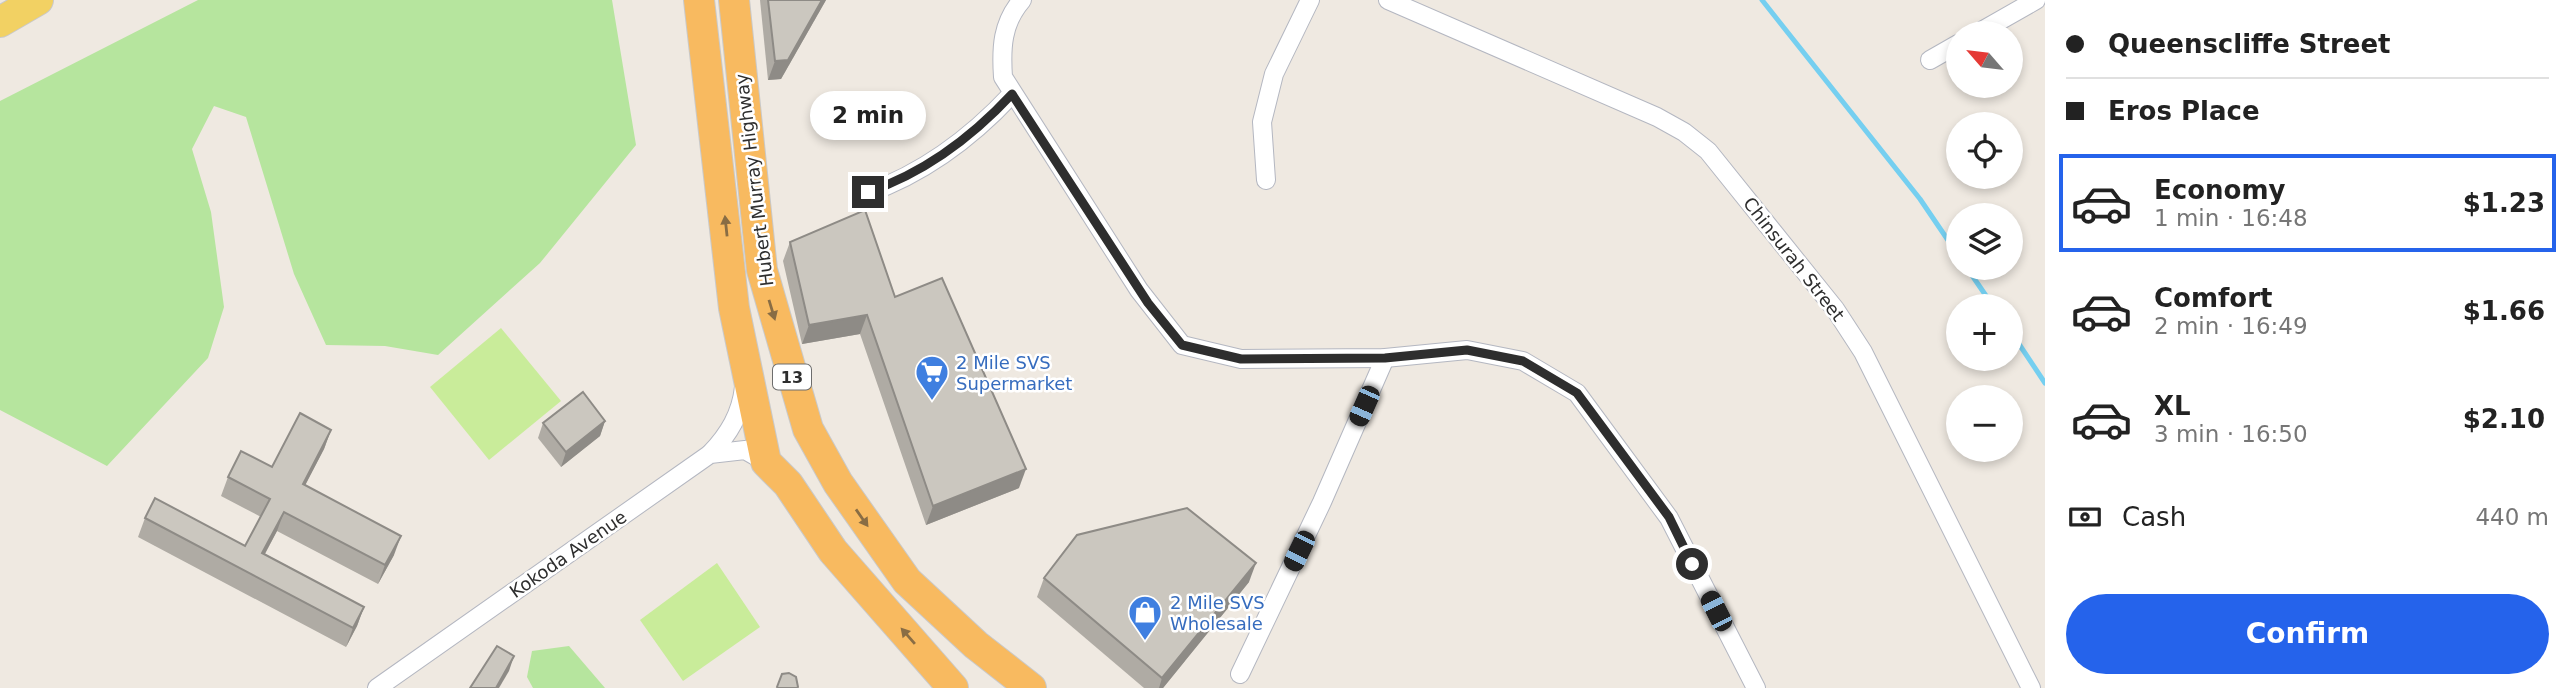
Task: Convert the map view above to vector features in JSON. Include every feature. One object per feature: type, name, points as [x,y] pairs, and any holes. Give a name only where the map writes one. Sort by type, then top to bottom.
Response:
[{"type":"highway","name":"Hubert Murray Highway","points":[[699,0],[734,308],[766,462]]},
{"type":"highway","name":"Hubert Murray Highway","points":[[734,0],[762,270],[808,429],[838,483],[907,581],[976,645],[1031,688]]},
{"type":"highway","points":[[766,462],[789,484],[832,551],[953,688]]},
{"type":"main road","points":[[0,22],[38,0]]},
{"type":"street","points":[[1022,0],[1009,15],[1001,50],[1003,78],[1156,316],[1182,345],[1241,359],[1385,358],[1467,350],[1523,361],[1577,393],[1669,517],[1756,688]]},
{"type":"street","points":[[1266,180],[1262,122],[1274,74],[1310,0]]},
{"type":"street","name":"Chinsurah Street","points":[[1388,0],[1657,117],[1684,132],[1708,151],[1835,309],[1863,352],[2031,688]]},
{"type":"street","points":[[1999,21],[2036,0]]},
{"type":"street","points":[[1930,60],[1946,51]]},
{"type":"street","points":[[868,192],[902,180],[982,127],[1012,94]]},
{"type":"street","points":[[1240,674],[1322,502],[1385,358]]},
{"type":"street","points":[[710,454],[728,434],[740,410],[745,363]]},
{"type":"street","name":"Kokoda Avenue","points":[[377,688],[710,454],[745,450],[766,462]]},
{"type":"green space","points":[[198,0],[612,0],[636,145],[540,263],[438,355],[385,346],[326,345],[294,274],[246,117],[214,106],[192,149],[211,212],[224,307],[208,358],[107,466],[0,410],[0,101]]},
{"type":"green space","points":[[501,328],[561,401],[489,460],[430,387]]},
{"type":"green space","points":[[717,563],[760,627],[683,681],[640,620]]},
{"type":"green space","points":[[569,646],[605,688],[533,688],[527,677],[532,651]]},
{"type":"building","points":[[768,0],[822,0],[788,60],[775,61]]},
{"type":"building","points":[[865,210],[895,297],[942,278],[1026,469],[933,506],[867,315],[809,325],[790,242]]},
{"type":"building","points":[[583,392],[605,421],[566,452],[543,423]]},
{"type":"building","points":[[300,413],[331,430],[303,484],[401,536],[385,565],[284,512],[262,553],[364,607],[353,628],[145,518],[155,498],[245,546],[270,499],[228,477],[241,451],[272,467]]},
{"type":"building","name":"2 Mile SVS Wholesale","points":[[1187,508],[1256,563],[1162,678],[1044,578],[1077,535]]},
{"type":"building","points":[[497,646],[514,656],[496,688],[470,688]]},
{"type":"building","points":[[789,673],[796,677],[798,687],[778,688],[782,674]]},
{"type":"waterway","points":[[1762,0],[1920,199],[1946,237]]},
{"type":"waterway","points":[[1975,280],[1985,294]]},
{"type":"waterway","points":[[2023,350],[2045,383]]},
{"type":"place","name":"2 Mile SVS Supermarket","points":[[932,402]]},
{"type":"place","name":"2 Mile SVS Wholesale","points":[[1145,642]]},
{"type":"route","points":[[868,192],[902,180],[982,127],[1012,94],[1156,316],[1182,345],[1206,353],[1241,359],[1385,358],[1467,350],[1523,361],[1548,373],[1577,393],[1669,517],[1692,564]]}]
